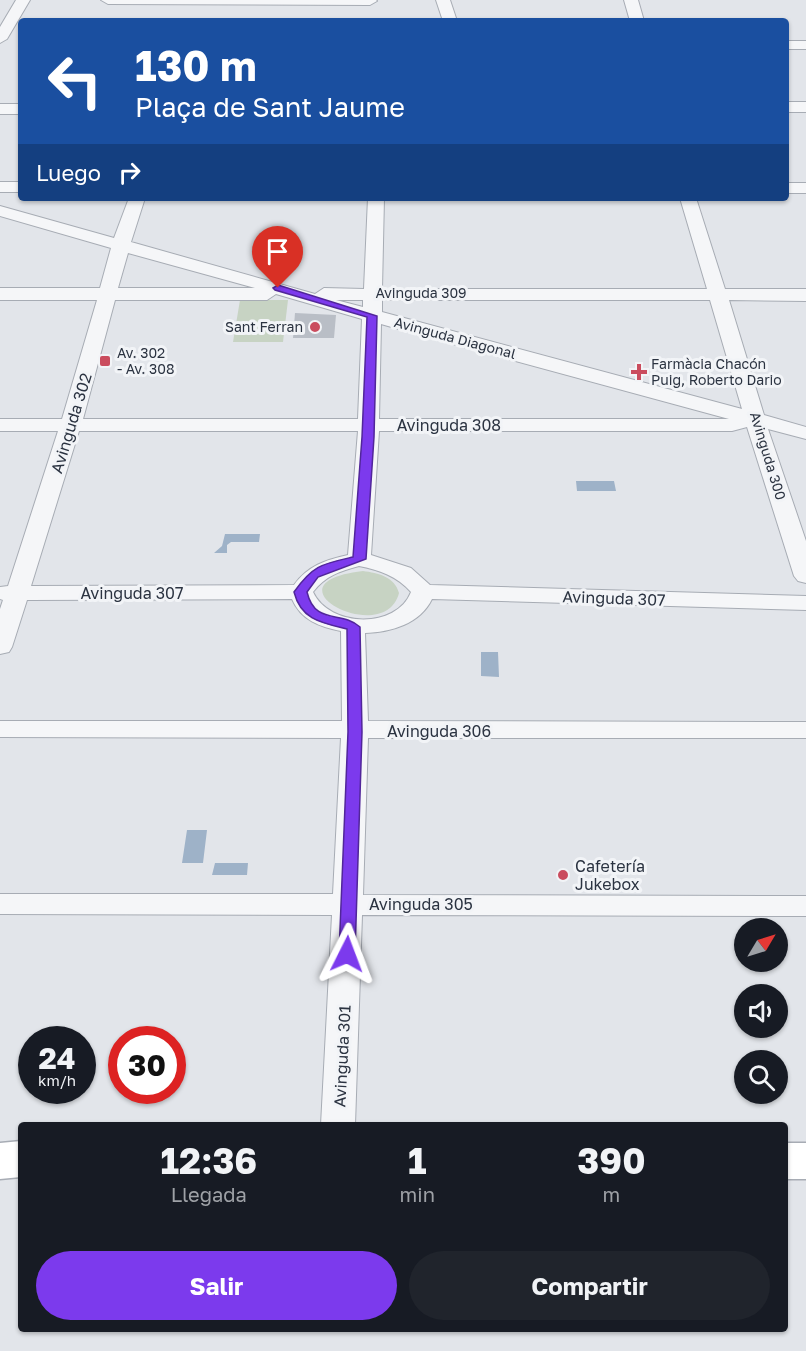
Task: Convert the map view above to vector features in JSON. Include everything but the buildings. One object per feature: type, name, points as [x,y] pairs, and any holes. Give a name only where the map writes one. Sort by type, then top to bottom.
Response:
[{"type":"street","points":[[5,42],[23,0]]},
{"type":"street","points":[[108,0],[191,5],[371,4]]},
{"type":"street","points":[[443,0],[449,18]]},
{"type":"street","points":[[631,0],[636,18]]},
{"type":"street","points":[[789,45],[806,45]]},
{"type":"street","points":[[789,107],[806,107]]},
{"type":"street","points":[[0,109],[18,109]]},
{"type":"street","points":[[789,114],[806,114]]},
{"type":"street","points":[[0,187],[18,187]]},
{"type":"street","points":[[789,188],[806,188]]},
{"type":"street","name":"Avinguda 302","points":[[0,647],[9,593],[70,426],[136,201]]},
{"type":"street","points":[[359,559],[368,426],[376,201]]},
{"type":"street","name":"Avinguda 300","points":[[689,201],[719,294],[754,418],[806,576]]},
{"type":"street","name":"Avinguda Diagonal","points":[[0,211],[372,316],[806,433]]},
{"type":"street","name":"Avinguda 309","points":[[0,294],[806,295]]},
{"type":"street","name":"Avinguda 308","points":[[0,425],[732,425],[754,418]]},
{"type":"street","points":[[359,559],[391,566],[413,577],[423,592],[415,609],[391,622],[353,627],[317,617],[303,604],[301,592],[314,574],[331,566],[359,559]]},
{"type":"street","name":"Avinguda 307","points":[[9,593],[301,592]]},
{"type":"street","name":"Avinguda 307","points":[[423,592],[806,603]]},
{"type":"street","name":"Avinguda 301","points":[[338,1122],[350,904],[355,732],[353,627]]},
{"type":"street","name":"Avinguda 306","points":[[0,729],[355,732],[806,730]]},
{"type":"street","name":"Avinguda 305","points":[[0,904],[806,906]]},
{"type":"street","points":[[788,1161],[806,1161]]},
{"type":"green space","points":[[240,300],[288,300],[283,342],[233,342]]},
{"type":"green space","points":[[363,571],[385,577],[394,583],[399,593],[389,609],[373,615],[354,614],[337,607],[325,598],[323,587],[334,578]]},
{"type":"water","points":[[576,481],[614,481],[616,491],[577,491]]},
{"type":"water","points":[[225,534],[260,534],[259,542],[231,542],[227,545],[227,553],[214,553],[222,546]]},
{"type":"water","points":[[481,652],[498,652],[499,677],[481,676]]},
{"type":"water","points":[[187,830],[207,830],[203,863],[182,863]]},
{"type":"water","points":[[215,863],[248,863],[247,875],[212,875]]},
{"type":"place","name":"Sant Ferran","points":[[315,327]]},
{"type":"place","name":"Av. 302 - Av. 308","points":[[105,361]]},
{"type":"place","name":"Farmàcia Chacón Puig, Roberto Dario","points":[[639,372]]},
{"type":"place","name":"Cafetería Jukebox","points":[[563,875]]},
{"type":"route","points":[[278,288],[372,316],[368,437],[359,559],[331,566],[314,574],[301,592],[303,604],[317,617],[353,627],[355,732],[347,954]]}]
